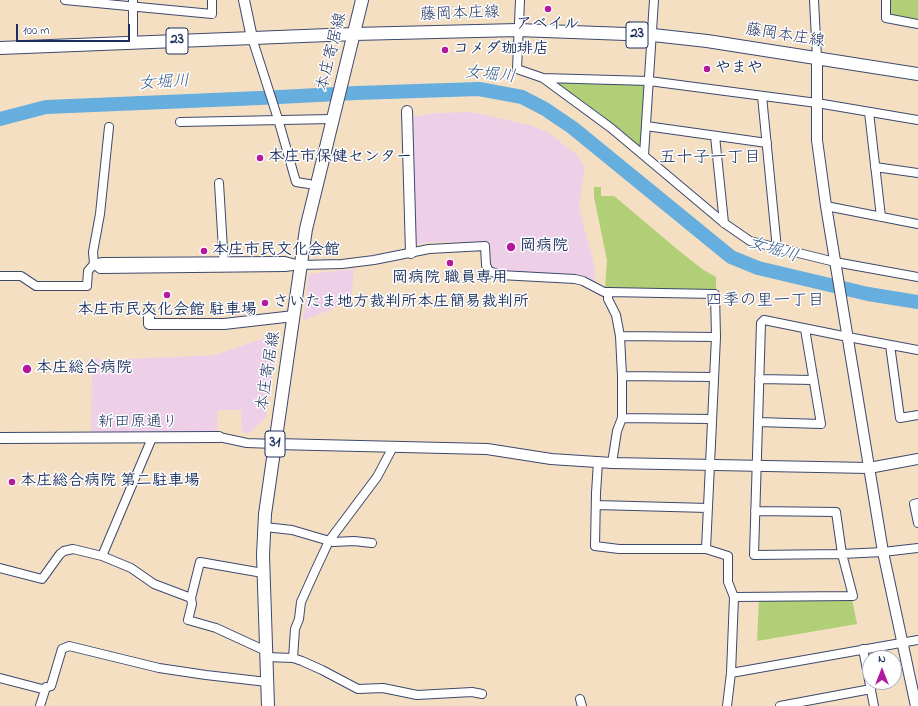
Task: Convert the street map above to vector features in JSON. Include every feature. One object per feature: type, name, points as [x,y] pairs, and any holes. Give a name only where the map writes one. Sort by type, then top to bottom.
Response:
[{"type":"main road","name":"本庄寄居線","points":[[268,706],[263,573],[265,514],[306,229],[362,0]]},
{"type":"main road","name":"藤岡本庄線","points":[[0,48],[354,34],[518,30],[653,35],[707,41],[918,74]]},
{"type":"street","points":[[65,0],[133,3],[212,14],[212,0]]},
{"type":"street","points":[[244,0],[252,38],[278,117],[296,182],[309,184]]},
{"type":"street","points":[[520,0],[517,70],[543,78],[649,81],[817,103],[918,120]]},
{"type":"street","points":[[644,155],[653,35],[654,0]]},
{"type":"street","points":[[814,0],[817,140],[826,206],[883,552],[904,643],[916,706]]},
{"type":"street","points":[[886,0],[886,18],[918,24]]},
{"type":"street","points":[[133,3],[133,42]]},
{"type":"street","points":[[543,78],[611,128],[724,223],[750,241],[835,263],[918,277]]},
{"type":"street","points":[[762,96],[777,249]]},
{"type":"street","points":[[408,111],[410,253]]},
{"type":"street","points":[[869,112],[881,217]]},
{"type":"street","points":[[180,122],[278,117],[333,117]]},
{"type":"street","points":[[646,126],[767,143]]},
{"type":"street","points":[[94,264],[94,252],[100,214],[109,127]]},
{"type":"street","points":[[715,136],[724,223]]},
{"type":"street","points":[[875,167],[918,173]]},
{"type":"street","points":[[219,183],[223,264]]},
{"type":"street","points":[[826,206],[918,224]]},
{"type":"street","points":[[0,276],[21,276],[36,286],[87,286],[88,271],[94,264],[103,262],[223,264],[285,261],[300,265],[342,264],[374,260],[429,249],[485,246],[486,265],[489,271],[509,276],[575,279],[583,281],[606,292],[715,294],[716,337],[706,550]]},
{"type":"street","points":[[606,292],[616,315],[620,336],[622,376],[622,418],[617,431],[612,463]]},
{"type":"street","points":[[150,312],[150,324],[224,324],[294,316]]},
{"type":"street","points":[[918,350],[764,320],[761,323],[754,554],[842,554],[883,552],[918,548]]},
{"type":"street","points":[[758,422],[821,424],[805,329]]},
{"type":"street","points":[[620,336],[716,337]]},
{"type":"street","points":[[890,345],[900,418],[918,415]]},
{"type":"street","points":[[622,376],[713,377]]},
{"type":"street","points":[[759,379],[813,380]]},
{"type":"street","points":[[622,418],[712,419]]},
{"type":"street","name":"新田原通り","points":[[0,438],[218,438],[247,443],[275,444]]},
{"type":"street","points":[[102,556],[152,438]]},
{"type":"street","points":[[275,444],[487,449],[551,459],[612,463],[869,468],[918,459]]},
{"type":"street","points":[[293,658],[295,629],[299,619],[301,602],[329,541],[377,478],[393,447]]},
{"type":"street","points":[[598,462],[595,546],[619,549],[706,550],[728,556],[728,582],[734,596],[731,673],[727,706]]},
{"type":"street","points":[[918,503],[914,504],[918,522]]},
{"type":"street","points":[[596,505],[708,508]]},
{"type":"street","points":[[734,596],[853,596],[842,554],[836,512],[755,511]]},
{"type":"street","points":[[264,527],[292,530],[329,541],[372,543]]},
{"type":"street","points":[[0,568],[42,579],[60,554],[64,551],[73,549],[102,556],[131,568],[154,584],[191,598]]},
{"type":"street","points":[[263,573],[200,562],[191,598],[192,604],[188,620],[216,628],[266,654],[293,658],[322,670],[358,690],[382,688],[417,695],[472,692],[482,694]]},
{"type":"street","points":[[731,673],[918,640]]},
{"type":"street","points":[[0,678],[42,689],[51,686],[62,649],[69,646],[159,668],[267,682]]},
{"type":"street","points":[[40,706],[46,687]]},
{"type":"street","points":[[780,706],[866,690]]},
{"type":"street","points":[[871,690],[874,706]]},
{"type":"shaded area","points":[[471,112],[530,125],[549,133],[577,155],[585,167],[579,207],[594,265],[595,283],[578,276],[498,272],[491,268],[489,263],[487,242],[431,242],[413,245],[411,117],[436,113]]},
{"type":"shaded area","points":[[354,269],[351,301],[303,321],[309,274]]},
{"type":"shaded area","points":[[279,333],[266,417],[250,433],[242,433],[241,410],[218,410],[217,433],[91,433],[92,358],[106,360],[215,355]]},
{"type":"green space","points":[[889,0],[918,0],[918,21],[892,17],[889,14]]},
{"type":"green space","points":[[560,81],[641,83],[644,86],[642,142],[639,146],[598,112],[560,85]]},
{"type":"green space","points":[[594,187],[601,187],[601,196],[614,196],[702,269],[716,277],[716,290],[605,288],[607,260],[594,197]]},
{"type":"green space","points":[[759,599],[852,599],[857,624],[757,641]]},
{"type":"waterway","name":"女堀川","points":[[0,119],[46,107],[356,93],[479,89],[522,97],[545,109],[573,128],[731,257],[758,268],[868,294],[918,302]]},
{"type":"place","name":"アベイル","points":[[548,9]]},
{"type":"place","name":"コメダ珈琲店","points":[[445,50]]},
{"type":"place","name":"やまや","points":[[707,69]]},
{"type":"place","name":"本庄市保健センター","points":[[260,158]]},
{"type":"place","name":"岡病院","points":[[511,247]]},
{"type":"place","name":"本庄市民文化会館","points":[[204,251]]},
{"type":"place","name":"岡病院 職員専用","points":[[450,263]]},
{"type":"place","name":"本庄市民文化会館 駐車場","points":[[167,295]]},
{"type":"place","name":"さいたま地方裁判所本庄簡易裁判所","points":[[265,303]]},
{"type":"place","name":"本庄総合病院","points":[[27,369]]},
{"type":"place","name":"本庄総合病院 第二駐車場","points":[[12,482]]},
{"type":"district","name":"五十子一丁目","points":[[710,159]]},
{"type":"district","name":"四季の里一丁目","points":[[765,302]]}]
